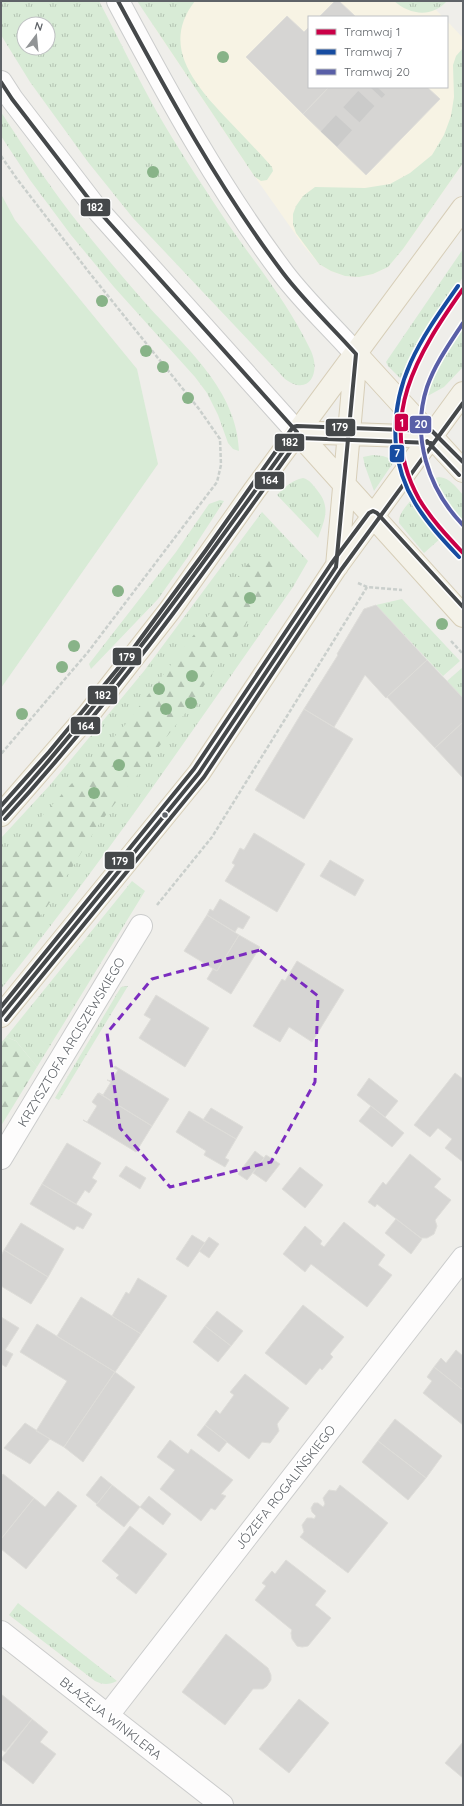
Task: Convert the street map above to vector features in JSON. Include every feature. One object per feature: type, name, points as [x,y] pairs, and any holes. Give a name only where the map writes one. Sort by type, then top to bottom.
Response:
[{"type":"main road","points":[[1,815],[63,744],[126,668],[197,574],[254,491],[463,208]]},
{"type":"main road","points":[[336,567],[356,354]]},
{"type":"main road","points":[[356,354],[463,471]]},
{"type":"main road","points":[[1,1016],[199,773],[336,567],[463,393]]},
{"type":"main road","points":[[297,432],[432,437]]},
{"type":"main road","points":[[297,432],[463,616]]},
{"type":"street","points":[[118,1],[168,95],[223,188],[284,275],[356,354]]},
{"type":"street","points":[[1,82],[95,207],[297,432]]},
{"type":"street","name":"KRZYSZTOFA ARCISZEWSKIEGO","points":[[1,1158],[140,926]]},
{"type":"street","name":"JÓZEFA ROGALIŃSKIEGO","points":[[108,1715],[463,1258]]},
{"type":"street","name":"BŁAŻEJA WINKLERA","points":[[1,1632],[222,1805]]},
{"type":"path","points":[[1,156],[88,271],[199,409],[220,439],[221,465],[217,482],[98,640],[1,754]]},
{"type":"path","points":[[356,582],[367,587],[404,590]]},
{"type":"path","points":[[140,926],[212,837],[367,587]]},
{"type":"path","points":[[447,637],[463,654]]},
{"type":"highlighted area","points":[[260,950],[318,996],[315,1082],[271,1162],[170,1187],[120,1128],[107,1033],[152,979]]},
{"type":"shaded area","points":[[182,1],[427,1],[442,16],[308,16],[308,88],[448,88],[448,22],[463,38],[463,163],[403,249],[388,267],[373,274],[359,277],[345,276],[331,271],[319,264],[303,245],[255,177],[155,28]]},
{"type":"green space","points":[[1,1],[99,1],[158,114],[173,139],[220,212],[291,314],[314,359],[315,367],[311,380],[306,384],[301,385],[293,384],[285,379],[133,218],[88,162],[30,82],[1,35]]},
{"type":"green space","points":[[137,1],[195,1],[185,18],[181,34],[181,50],[186,65],[194,80],[205,94],[272,167],[273,171],[267,180],[261,181],[255,177]]},
{"type":"green space","points":[[394,1],[447,1],[435,10],[421,13],[414,12],[400,6]]},
{"type":"green space","points":[[463,48],[463,163],[403,249],[388,267],[373,274],[359,277],[345,276],[331,271],[319,264],[296,233],[293,224],[293,214],[296,206],[303,196],[315,187],[365,188],[390,184],[410,173],[432,155],[444,135],[451,116],[454,97],[453,65],[456,56]]},
{"type":"green space","points":[[1,112],[30,157],[83,229],[140,297],[207,371],[219,389],[229,409],[236,429],[239,451],[233,449],[228,443],[218,415],[207,393],[195,377],[114,287],[71,235],[30,180],[1,136]]},
{"type":"green space","points":[[1,194],[15,220],[137,369],[158,464],[1,688]]},
{"type":"green space","points":[[463,249],[463,277],[417,346],[403,381],[386,362]]},
{"type":"green space","points":[[463,324],[463,367],[444,387],[424,398],[436,365]]},
{"type":"green space","points":[[373,455],[383,456],[394,460],[374,491],[363,457]]},
{"type":"green space","points":[[439,477],[450,481],[463,495],[463,517],[459,521],[442,500],[431,479]]},
{"type":"green space","points":[[303,478],[312,484],[324,502],[325,513],[323,525],[318,538],[277,495],[292,482]]},
{"type":"green space","points":[[413,498],[425,520],[441,538],[424,553],[399,523],[401,513]]},
{"type":"green space","points":[[220,500],[224,501],[158,599],[91,669],[89,664],[176,552],[209,504]]},
{"type":"green space","points":[[262,512],[308,561],[293,587],[114,841],[40,940],[1,989],[1,838],[50,785],[144,671]]},
{"type":"green space","points":[[263,556],[272,560],[277,566],[276,580],[186,712],[99,824],[55,895],[33,927],[1,962],[1,861],[125,725],[253,557]]},
{"type":"green space","points":[[402,599],[460,661],[443,676],[376,605]]},
{"type":"green space","points":[[463,667],[463,698],[447,681]]},
{"type":"green space","points":[[132,881],[145,891],[37,1067],[16,1041],[6,1037]]},
{"type":"green space","points":[[128,986],[59,1100],[55,1098],[121,987]]},
{"type":"green space","points":[[6,1037],[16,1041],[37,1067],[1,1126],[1,1043]]},
{"type":"green space","points":[[18,1603],[117,1681],[106,1684],[95,1681],[9,1615]]},
{"type":"building","points":[[335,1],[339,1],[355,16],[320,16]]},
{"type":"building","points":[[287,16],[304,32],[308,28],[308,88],[328,88],[303,114],[246,57]]},
{"type":"building","points":[[328,88],[428,88],[440,99],[366,175],[303,114]]},
{"type":"building","points":[[376,605],[427,660],[386,698],[365,675],[334,727],[304,709],[338,655],[337,654],[364,609]]},
{"type":"building","points":[[427,660],[463,698],[463,722],[435,748],[387,697]]},
{"type":"building","points":[[304,709],[353,739],[304,819],[255,790]]},
{"type":"building","points":[[463,722],[463,778],[435,748]]},
{"type":"building","points":[[254,833],[305,864],[277,912],[225,881],[235,865],[232,863],[240,848],[244,850]]},
{"type":"building","points":[[330,860],[364,880],[355,896],[320,876]]},
{"type":"building","points":[[220,899],[250,917],[243,929],[238,927],[235,932],[207,915],[210,909],[213,911]]},
{"type":"building","points":[[207,915],[239,935],[217,971],[184,951]]},
{"type":"building","points":[[239,935],[260,947],[231,994],[207,979],[213,969],[217,971]]},
{"type":"building","points":[[297,961],[344,990],[312,1042],[289,1027],[280,1042],[253,1026],[282,979],[285,981]]},
{"type":"building","points":[[156,995],[209,1028],[185,1067],[139,1038],[151,1019],[144,1015]]},
{"type":"building","points":[[115,1066],[169,1099],[152,1126],[99,1093],[103,1095],[111,1082],[107,1080],[111,1081],[118,1070],[114,1068]]},
{"type":"building","points":[[455,1073],[463,1079],[463,1162],[445,1148],[452,1139],[438,1128],[430,1137],[414,1125]]},
{"type":"building","points":[[369,1078],[398,1101],[385,1117],[357,1095]]},
{"type":"building","points":[[98,1093],[152,1126],[136,1152],[83,1120],[87,1122],[97,1106],[92,1102]]},
{"type":"building","points":[[371,1106],[404,1133],[392,1147],[359,1121]]},
{"type":"building","points":[[211,1108],[243,1127],[236,1139],[203,1120]]},
{"type":"building","points":[[189,1111],[236,1139],[225,1158],[229,1160],[225,1167],[204,1155],[206,1151],[176,1132]]},
{"type":"building","points":[[67,1143],[101,1163],[92,1178],[97,1181],[89,1193],[85,1190],[76,1204],[42,1184]]},
{"type":"building","points":[[255,1151],[264,1158],[247,1180],[238,1174]]},
{"type":"building","points":[[410,1154],[441,1179],[434,1187],[451,1200],[435,1220],[437,1226],[434,1234],[427,1238],[421,1238],[377,1204],[375,1207],[368,1202],[383,1182],[386,1185]]},
{"type":"building","points":[[266,1155],[280,1164],[266,1182],[253,1173]]},
{"type":"building","points":[[126,1166],[146,1178],[140,1189],[119,1176]]},
{"type":"building","points":[[300,1167],[323,1185],[305,1208],[282,1189]]},
{"type":"building","points":[[42,1184],[92,1214],[83,1229],[77,1226],[74,1230],[30,1204]]},
{"type":"building","points":[[396,1219],[422,1239],[411,1254],[385,1233]]},
{"type":"building","points":[[344,1222],[385,1255],[378,1265],[392,1275],[367,1307],[311,1264],[305,1272],[283,1254],[305,1226],[322,1241],[320,1244],[324,1247]]},
{"type":"building","points":[[21,1223],[64,1249],[48,1277],[4,1250]]},
{"type":"building","points":[[192,1235],[205,1243],[188,1267],[176,1259]]},
{"type":"building","points":[[209,1237],[219,1244],[209,1258],[199,1251]]},
{"type":"building","points":[[4,1250],[48,1277],[31,1304],[1,1286],[1,1256]]},
{"type":"building","points":[[138,1278],[167,1296],[141,1334],[112,1316],[126,1292],[129,1294]]},
{"type":"building","points":[[81,1297],[141,1334],[115,1372],[57,1336]]},
{"type":"building","points":[[303,1305],[344,1337],[330,1354],[333,1357],[322,1370],[320,1368],[306,1385],[265,1353]]},
{"type":"building","points":[[217,1311],[243,1331],[231,1346],[205,1326]]},
{"type":"building","points":[[1,1317],[19,1328],[5,1350],[13,1354],[6,1367],[1,1364]]},
{"type":"building","points":[[37,1324],[115,1372],[64,1447],[36,1431],[67,1381],[20,1352]]},
{"type":"building","points":[[205,1326],[231,1346],[218,1362],[193,1342]]},
{"type":"building","points":[[456,1350],[463,1356],[463,1390],[434,1367],[441,1358],[446,1363]]},
{"type":"building","points":[[434,1367],[463,1390],[463,1425],[423,1393],[432,1381],[427,1377]]},
{"type":"building","points":[[115,1372],[135,1387],[83,1462],[64,1447]]},
{"type":"building","points":[[245,1374],[289,1408],[277,1424],[279,1431],[270,1443],[262,1442],[249,1459],[205,1425],[216,1410],[220,1414],[234,1395],[230,1392]]},
{"type":"building","points":[[395,1419],[442,1456],[426,1478],[378,1441]]},
{"type":"building","points":[[25,1423],[50,1439],[30,1464],[4,1448]]},
{"type":"building","points":[[205,1425],[227,1442],[219,1452],[197,1435]]},
{"type":"building","points":[[170,1440],[188,1454],[191,1449],[233,1480],[221,1494],[226,1496],[215,1510],[211,1508],[201,1521],[160,1489],[175,1470],[157,1457]]},
{"type":"building","points":[[378,1441],[426,1478],[408,1500],[362,1462]]},
{"type":"building","points":[[3,1474],[34,1498],[1,1539],[1,1477]]},
{"type":"building","points":[[101,1476],[112,1485],[97,1504],[86,1495]]},
{"type":"building","points":[[112,1485],[140,1507],[124,1527],[96,1505]]},
{"type":"building","points":[[340,1485],[388,1523],[348,1573],[300,1537],[304,1532],[302,1525],[307,1518],[314,1519],[316,1516],[312,1512],[311,1508],[314,1503],[318,1503],[323,1507],[325,1504],[323,1498],[329,1490],[336,1491]]},
{"type":"building","points":[[58,1491],[77,1506],[26,1569],[1,1549],[1,1539],[34,1498],[45,1507]]},
{"type":"building","points":[[149,1496],[171,1514],[163,1525],[140,1507]]},
{"type":"building","points":[[130,1526],[167,1554],[136,1594],[116,1578],[119,1575],[102,1561]]},
{"type":"building","points":[[286,1560],[326,1591],[315,1605],[331,1618],[308,1646],[297,1646],[292,1639],[292,1630],[255,1600],[266,1586],[262,1583],[272,1571],[275,1574]]},
{"type":"building","points":[[226,1634],[268,1668],[271,1675],[271,1680],[263,1689],[253,1689],[225,1725],[182,1692]]},
{"type":"building","points":[[1,1694],[32,1719],[5,1752],[1,1749]]},
{"type":"building","points":[[299,1699],[329,1723],[289,1773],[259,1749]]},
{"type":"building","points":[[32,1719],[48,1732],[40,1742],[56,1754],[33,1784],[1,1759]]},
{"type":"building","points":[[463,1742],[463,1778],[445,1763]]},
{"type":"tunnel","points":[[329,139],[376,88]]},
{"type":"tram line","name":"7","points":[[458,286],[421,341],[404,380],[398,401],[396,446],[402,475],[415,503],[441,538],[459,557]]},
{"type":"tram line","name":"1","points":[[463,289],[446,313],[418,363],[408,388],[402,415],[401,442],[406,470],[419,499],[445,534],[463,553]]},
{"type":"tram line","name":"20","points":[[463,323],[443,354],[430,378],[423,406],[421,424],[422,443],[432,478],[440,495],[463,525]]},
{"type":"transit line","name":"182","points":[[1,1016],[199,773],[336,567],[356,354],[291,284],[237,208],[175,106],[118,1]]},
{"type":"transit line","name":"182","points":[[1,82],[12,99],[95,207],[297,432],[191,580],[118,676],[1,815]]},
{"type":"transit line","name":"164","points":[[6,1020],[204,777],[341,570],[463,403]]},
{"type":"transit line","name":"179","points":[[1,806],[49,752],[124,661],[206,550],[293,427],[432,431],[463,462]]},
{"type":"transit line","name":"164","points":[[5,819],[45,774],[122,681],[230,536],[300,438],[431,443]]},
{"type":"transit line","name":"164","points":[[427,441],[459,475]]},
{"type":"transit line","name":"179","points":[[1,1007],[194,769],[331,564],[369,513],[373,511],[377,513],[463,607]]}]
